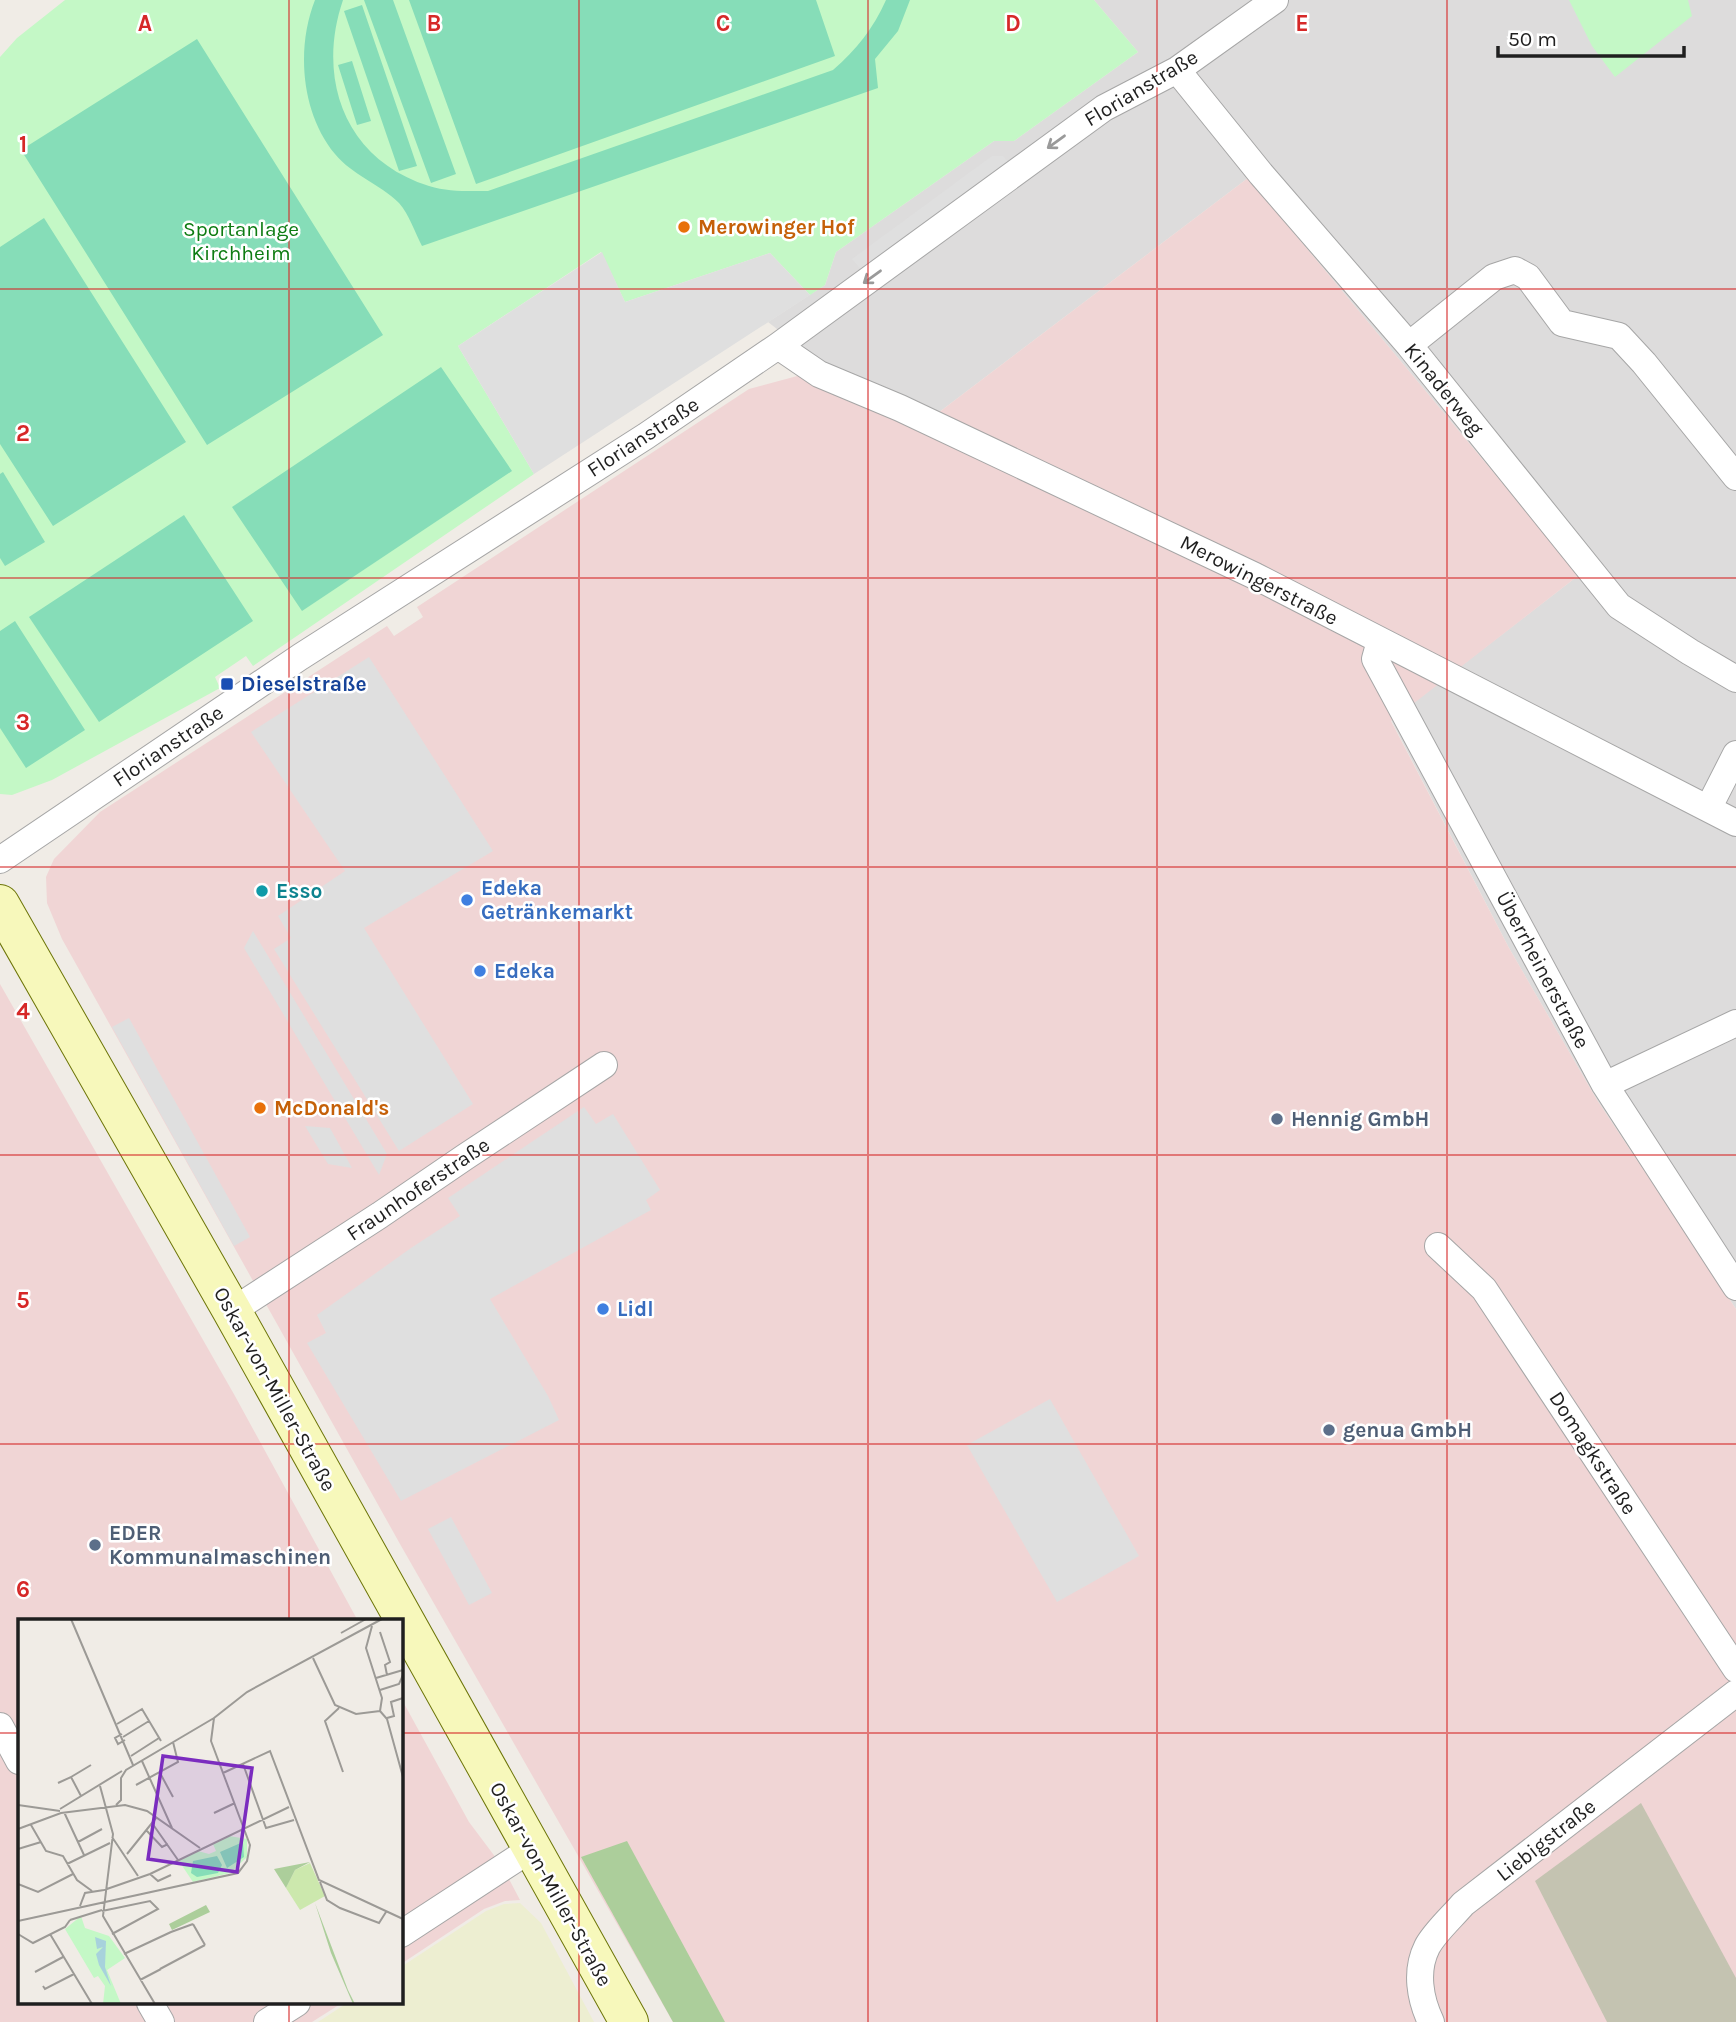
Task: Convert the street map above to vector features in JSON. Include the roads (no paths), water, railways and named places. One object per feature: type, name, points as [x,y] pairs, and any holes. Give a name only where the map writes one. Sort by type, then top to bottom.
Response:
[{"type":"main road","name":"Oskar-von-Miller-Straße","points":[[0,904],[232,1311],[629,2022]]},
{"type":"street","name":"Florianstraße","points":[[0,860],[289,665],[646,436],[778,346],[1104,108],[1177,70],[1275,0]]},
{"type":"street","name":"Kinaderweg","points":[[1177,70],[1261,174],[1409,345],[1619,606],[1690,653],[1736,679]]},
{"type":"street","points":[[1409,345],[1494,277],[1515,270],[1528,277],[1562,323],[1619,336],[1736,477]]},
{"type":"street","name":"Merowingerstraße","points":[[778,346],[819,374],[900,408],[1255,576],[1736,823]]},
{"type":"street","name":"Überrheinerstraße","points":[[1380,641],[1375,659],[1605,1085],[1736,1287]]},
{"type":"street","points":[[1709,807],[1736,754]]},
{"type":"street","points":[[1605,1085],[1736,1023]]},
{"type":"street","name":"Fraunhoferstraße","points":[[232,1311],[604,1065]]},
{"type":"street","name":"Domagkstraße","points":[[1438,1246],[1484,1289],[1736,1669]]},
{"type":"street","name":"Liebigstraße","points":[[1431,2022],[1420,1993],[1427,1947],[1463,1904],[1736,1693]]},
{"type":"street","points":[[0,1726],[18,1759]]},
{"type":"street","points":[[402,1933],[531,1849]]},
{"type":"street","points":[[151,2004],[161,2022]]},
{"type":"street","points":[[267,2022],[295,2004]]},
{"type":"place","name":"Merowinger Hof","points":[[684,227]]},
{"type":"place","name":"Dieselstraße","points":[[227,684]]},
{"type":"place","name":"Esso","points":[[262,891]]},
{"type":"place","name":"Edeka Getränkemarkt","points":[[467,900]]},
{"type":"place","name":"Edeka","points":[[480,971]]},
{"type":"place","name":"McDonald's","points":[[260,1108]]},
{"type":"place","name":"Hennig GmbH","points":[[1277,1119]]},
{"type":"place","name":"Lidl","points":[[603,1309]]},
{"type":"place","name":"genua GmbH","points":[[1329,1430]]},
{"type":"place","name":"EDER Kommunalmaschinen","points":[[95,1545]]},
{"type":"park label","name":"Sportanlage Kirchheim","points":[[241,241]]}]
